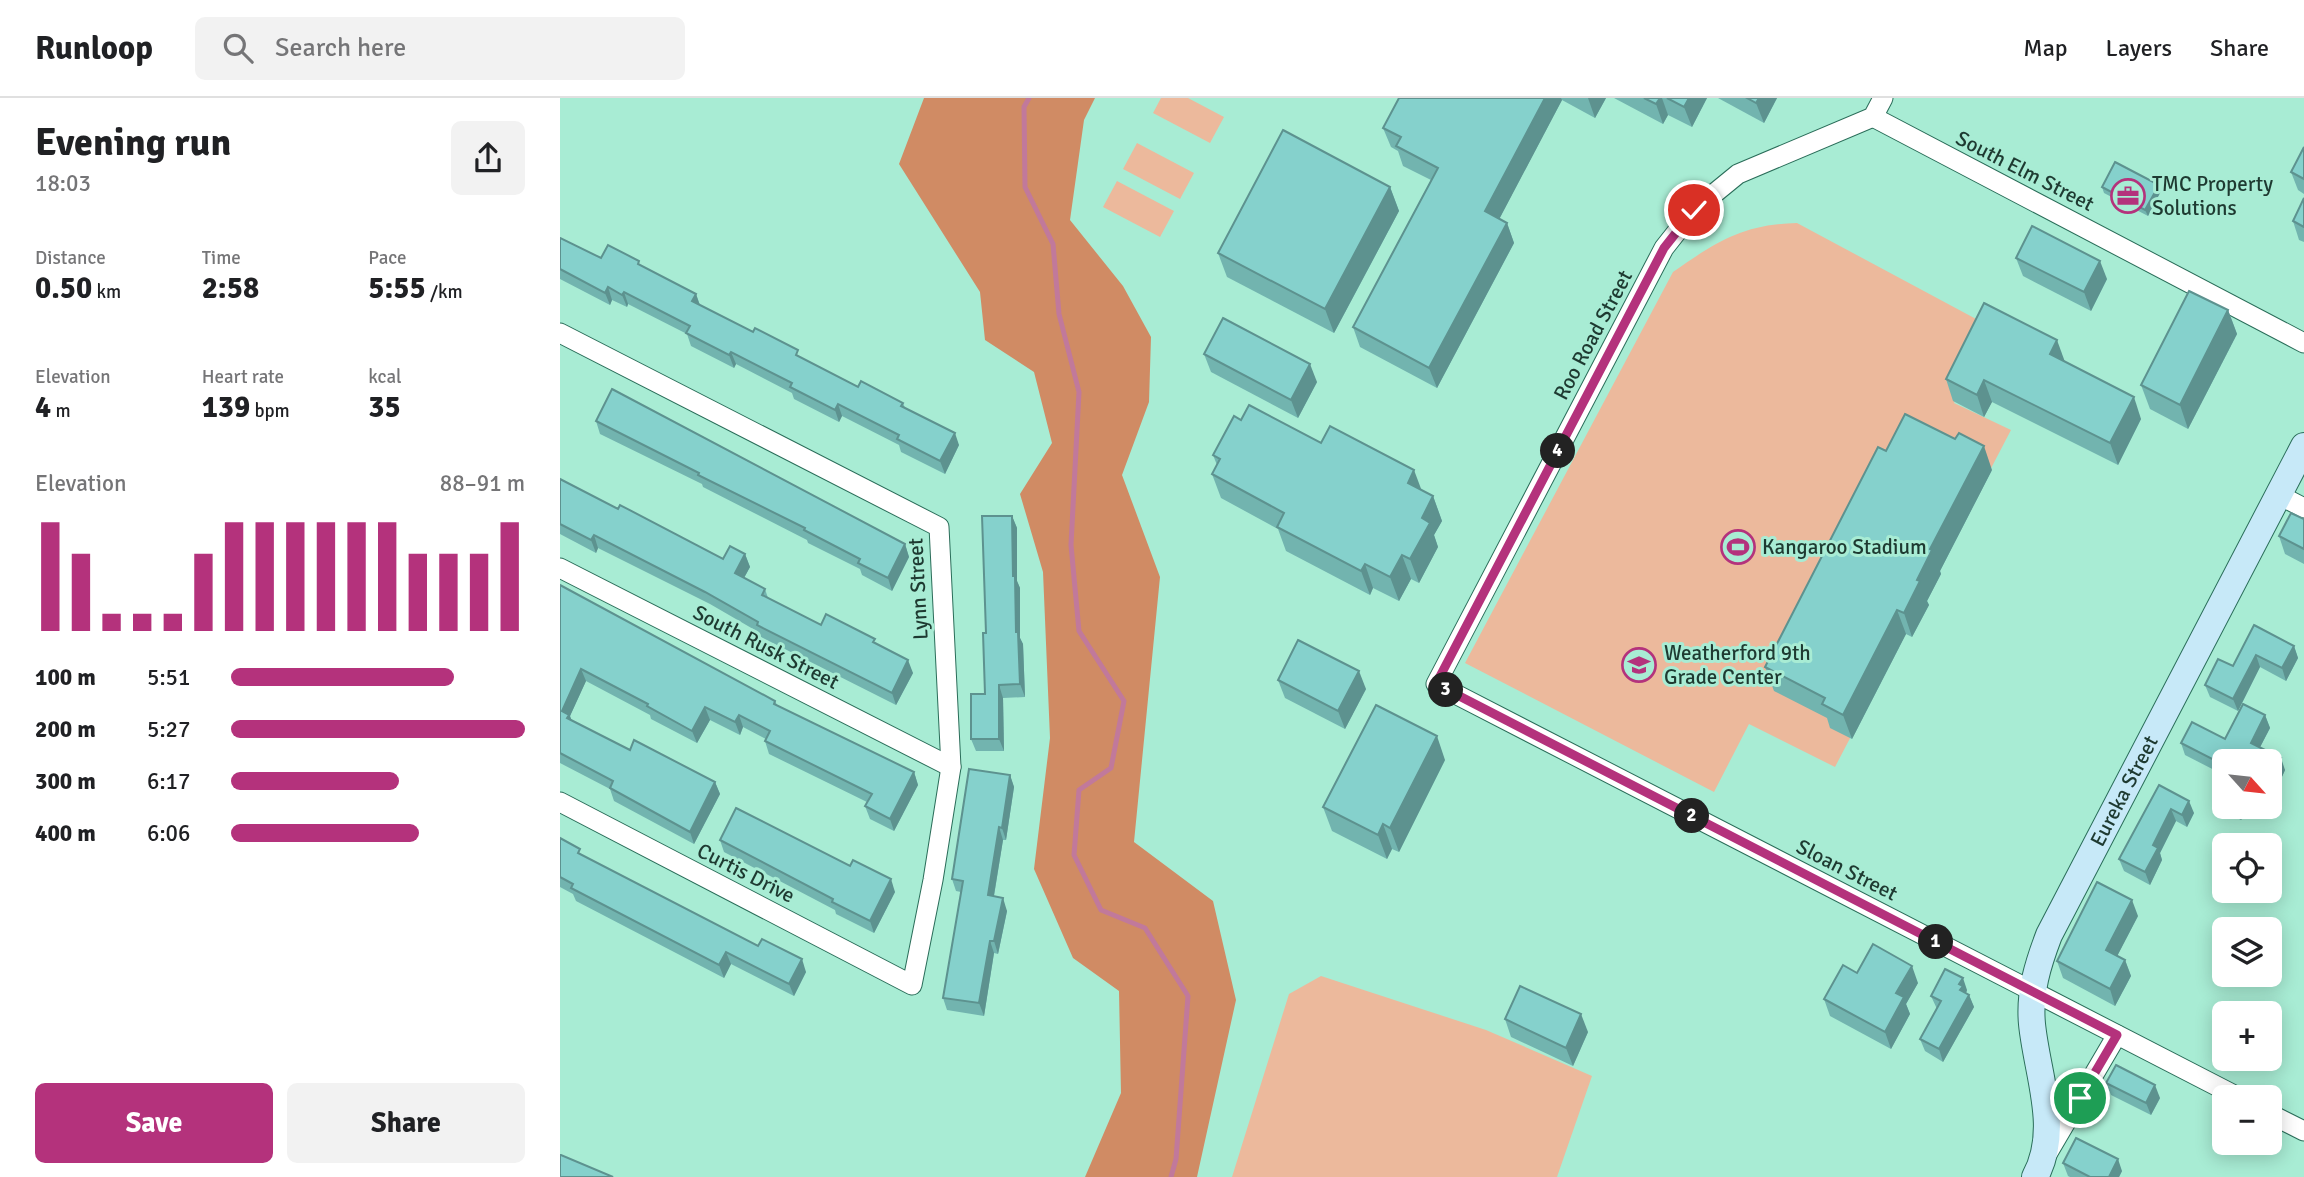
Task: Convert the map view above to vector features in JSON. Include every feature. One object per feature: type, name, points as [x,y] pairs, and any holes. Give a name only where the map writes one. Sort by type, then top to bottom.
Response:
[{"type":"street","points":[[1873,117],[1883,98]]},
{"type":"street","name":"South Elm Street","points":[[1873,117],[2304,343]]},
{"type":"street","name":"Roo Road Street","points":[[1436,684],[1664,248],[1694,210],[1738,174],[1873,117]]},
{"type":"street","name":"Lynn Street","points":[[560,333],[939,527],[951,767],[933,880],[912,985]]},
{"type":"street","name":"Eureka Street","points":[[2039,1169],[2048,1124],[2032,1022],[2034,978],[2049,935],[2304,446]]},
{"type":"street","points":[[2279,495],[2304,509]]},
{"type":"street","name":"South Rusk Street","points":[[560,568],[951,767]]},
{"type":"street","name":"Sloan Street","points":[[1436,684],[2215,1085]]},
{"type":"street","name":"Curtis Drive","points":[[560,802],[912,985]]},
{"type":"street","name":"Eureka Street","points":[[2039,1169],[2117,1035]]},
{"type":"street","points":[[2282,1120],[2304,1131]]},
{"type":"shaded area","points":[[924,98],[1095,98],[1084,120],[1070,220],[1123,286],[1151,337],[1149,402],[1122,475],[1160,577],[1134,842],[1213,901],[1236,1000],[1197,1177],[1085,1177],[1121,1093],[1119,991],[1073,958],[1034,869],[1050,738],[1043,572],[1020,494],[1052,443],[1034,372],[985,340],[980,292],[899,164]]},
{"type":"shaded area","points":[[1161,98],[1188,98],[1224,117],[1210,143],[1153,113]]},
{"type":"shaded area","points":[[1137,143],[1194,173],[1180,199],[1123,169]]},
{"type":"shaded area","points":[[1117,181],[1174,211],[1160,237],[1103,207]]},
{"type":"shaded area","name":"Kangaroo Stadium","points":[[1797,223],[1991,327],[1954,403],[2011,430],[1835,767],[1749,724],[1714,792],[1465,663],[1673,272],[1717,244],[1745,231]]},
{"type":"shaded area","points":[[1321,976],[1486,1030],[1592,1076],[1557,1177],[1232,1177],[1289,994]]},
{"type":"building","points":[[1399,98],[1545,98],[1485,211],[1507,223],[1429,368],[1353,327],[1438,168],[1396,146],[1401,137],[1383,128]]},
{"type":"building","points":[[1644,98],[1660,98],[1656,104]]},
{"type":"building","points":[[1667,98],[1689,98],[1684,107]]},
{"type":"building","points":[[1283,130],[1390,187],[1325,309],[1218,253]]},
{"type":"building","points":[[2304,147],[2304,179],[2291,172]]},
{"type":"building","points":[[2115,162],[2159,185],[2145,210],[2102,187]]},
{"type":"building","points":[[2304,198],[2304,227],[2293,221]]},
{"type":"building","points":[[2032,226],[2100,261],[2084,292],[2016,258]]},
{"type":"building","points":[[560,238],[601,258],[608,245],[696,294],[692,301],[753,332],[755,328],[798,350],[796,355],[858,387],[861,381],[903,403],[901,406],[955,433],[940,461],[897,439],[899,435],[838,404],[835,410],[790,387],[792,383],[686,333],[690,326],[624,292],[622,295],[608,287],[605,293],[560,269]]},
{"type":"building","points":[[2189,291],[2228,310],[2180,405],[2141,385]]},
{"type":"building","points":[[1984,303],[2057,340],[2050,354],[2134,397],[2110,443],[1984,380],[1977,395],[1946,379]]},
{"type":"building","points":[[1223,318],[1310,364],[1291,400],[1204,354]]},
{"type":"building","points":[[612,389],[905,544],[888,578],[858,563],[860,559],[804,530],[805,528],[596,421]]},
{"type":"building","points":[[1249,405],[1321,443],[1330,426],[1414,470],[1408,483],[1433,496],[1422,518],[1430,523],[1410,559],[1402,555],[1390,577],[1365,564],[1361,571],[1277,527],[1284,513],[1212,474],[1220,459],[1213,455],[1234,416],[1241,420]]},
{"type":"building","points":[[1905,414],[1955,439],[1959,433],[1984,446],[1930,549],[1932,550],[1917,580],[1920,581],[1904,613],[1897,610],[1843,715],[1822,704],[1825,698],[1765,667],[1878,447],[1886,451]]},
{"type":"building","points":[[560,479],[618,509],[620,505],[723,559],[730,546],[745,554],[735,573],[765,589],[762,595],[821,625],[826,614],[875,639],[873,642],[908,660],[892,693],[757,625],[758,622],[705,592],[594,535],[591,540],[560,524]]},
{"type":"building","points":[[2291,513],[2304,519],[2304,549],[2279,536]]},
{"type":"building","points":[[982,516],[1012,516],[1020,684],[999,685],[999,739],[971,739],[971,694],[985,694]]},
{"type":"building","points":[[560,585],[775,701],[774,704],[914,772],[890,819],[865,806],[872,794],[765,741],[770,731],[739,715],[735,722],[705,707],[692,731],[647,706],[648,704],[581,669],[562,711],[569,715],[567,718],[630,750],[634,740],[715,782],[690,832],[610,788],[613,781],[560,753]]},
{"type":"building","points":[[2254,625],[2294,646],[2282,668],[2256,655],[2233,699],[2205,685],[2218,659],[2233,666]]},
{"type":"building","points":[[1298,640],[1359,671],[1338,711],[1278,680]]},
{"type":"building","points":[[2243,704],[2265,715],[2251,743],[2263,749],[2212,749],[2212,759],[2181,743],[2192,722],[2225,739]]},
{"type":"building","points":[[1376,705],[1437,736],[1390,828],[1383,824],[1378,835],[1323,807]]},
{"type":"building","points":[[969,769],[1010,775],[988,895],[1003,898],[994,941],[990,941],[979,1003],[943,998],[963,881],[952,879]]},
{"type":"building","points":[[2159,785],[2189,801],[2182,815],[2171,809],[2153,845],[2158,848],[2145,872],[2119,859]]},
{"type":"building","points":[[736,808],[850,866],[853,860],[891,879],[870,921],[720,840]]},
{"type":"building","points":[[560,838],[580,849],[578,853],[758,946],[762,939],[802,959],[789,984],[726,952],[719,965],[571,888],[573,884],[560,877]]},
{"type":"building","points":[[2097,882],[2132,900],[2106,950],[2125,960],[2110,989],[2057,961]]},
{"type":"building","points":[[1873,944],[1912,966],[1896,993],[1904,997],[1885,1032],[1824,999],[1843,965],[1857,973]]},
{"type":"building","points":[[1945,969],[1963,978],[1959,984],[1963,986],[1960,990],[1969,995],[1939,1049],[1920,1039],[1941,1001],[1931,996]]},
{"type":"building","points":[[1520,986],[1581,1014],[1566,1048],[1505,1019]]},
{"type":"building","points":[[2116,1065],[2155,1085],[2146,1103],[2106,1083]]},
{"type":"building","points":[[2076,1138],[2118,1159],[2109,1177],[2090,1177],[2063,1163]]},
{"type":"building","points":[[561,1155],[613,1177],[560,1177]]},
{"type":"waterway","points":[[1029,98],[1024,107],[1025,187],[1053,244],[1059,314],[1079,392],[1071,545],[1079,631],[1124,701],[1111,768],[1079,790],[1074,855],[1101,910],[1145,928],[1188,996],[1176,1159],[1171,1177]]},
{"type":"place","name":"TMC Property Solutions","points":[[2128,196]]},
{"type":"place","name":"Kangaroo Stadium","points":[[1738,547]]},
{"type":"place","name":"Weatherford 9th Grade Center","points":[[1639,665]]},
{"type":"route","points":[[1694,210],[1664,248],[1436,684],[2117,1035],[2080,1098]]}]
